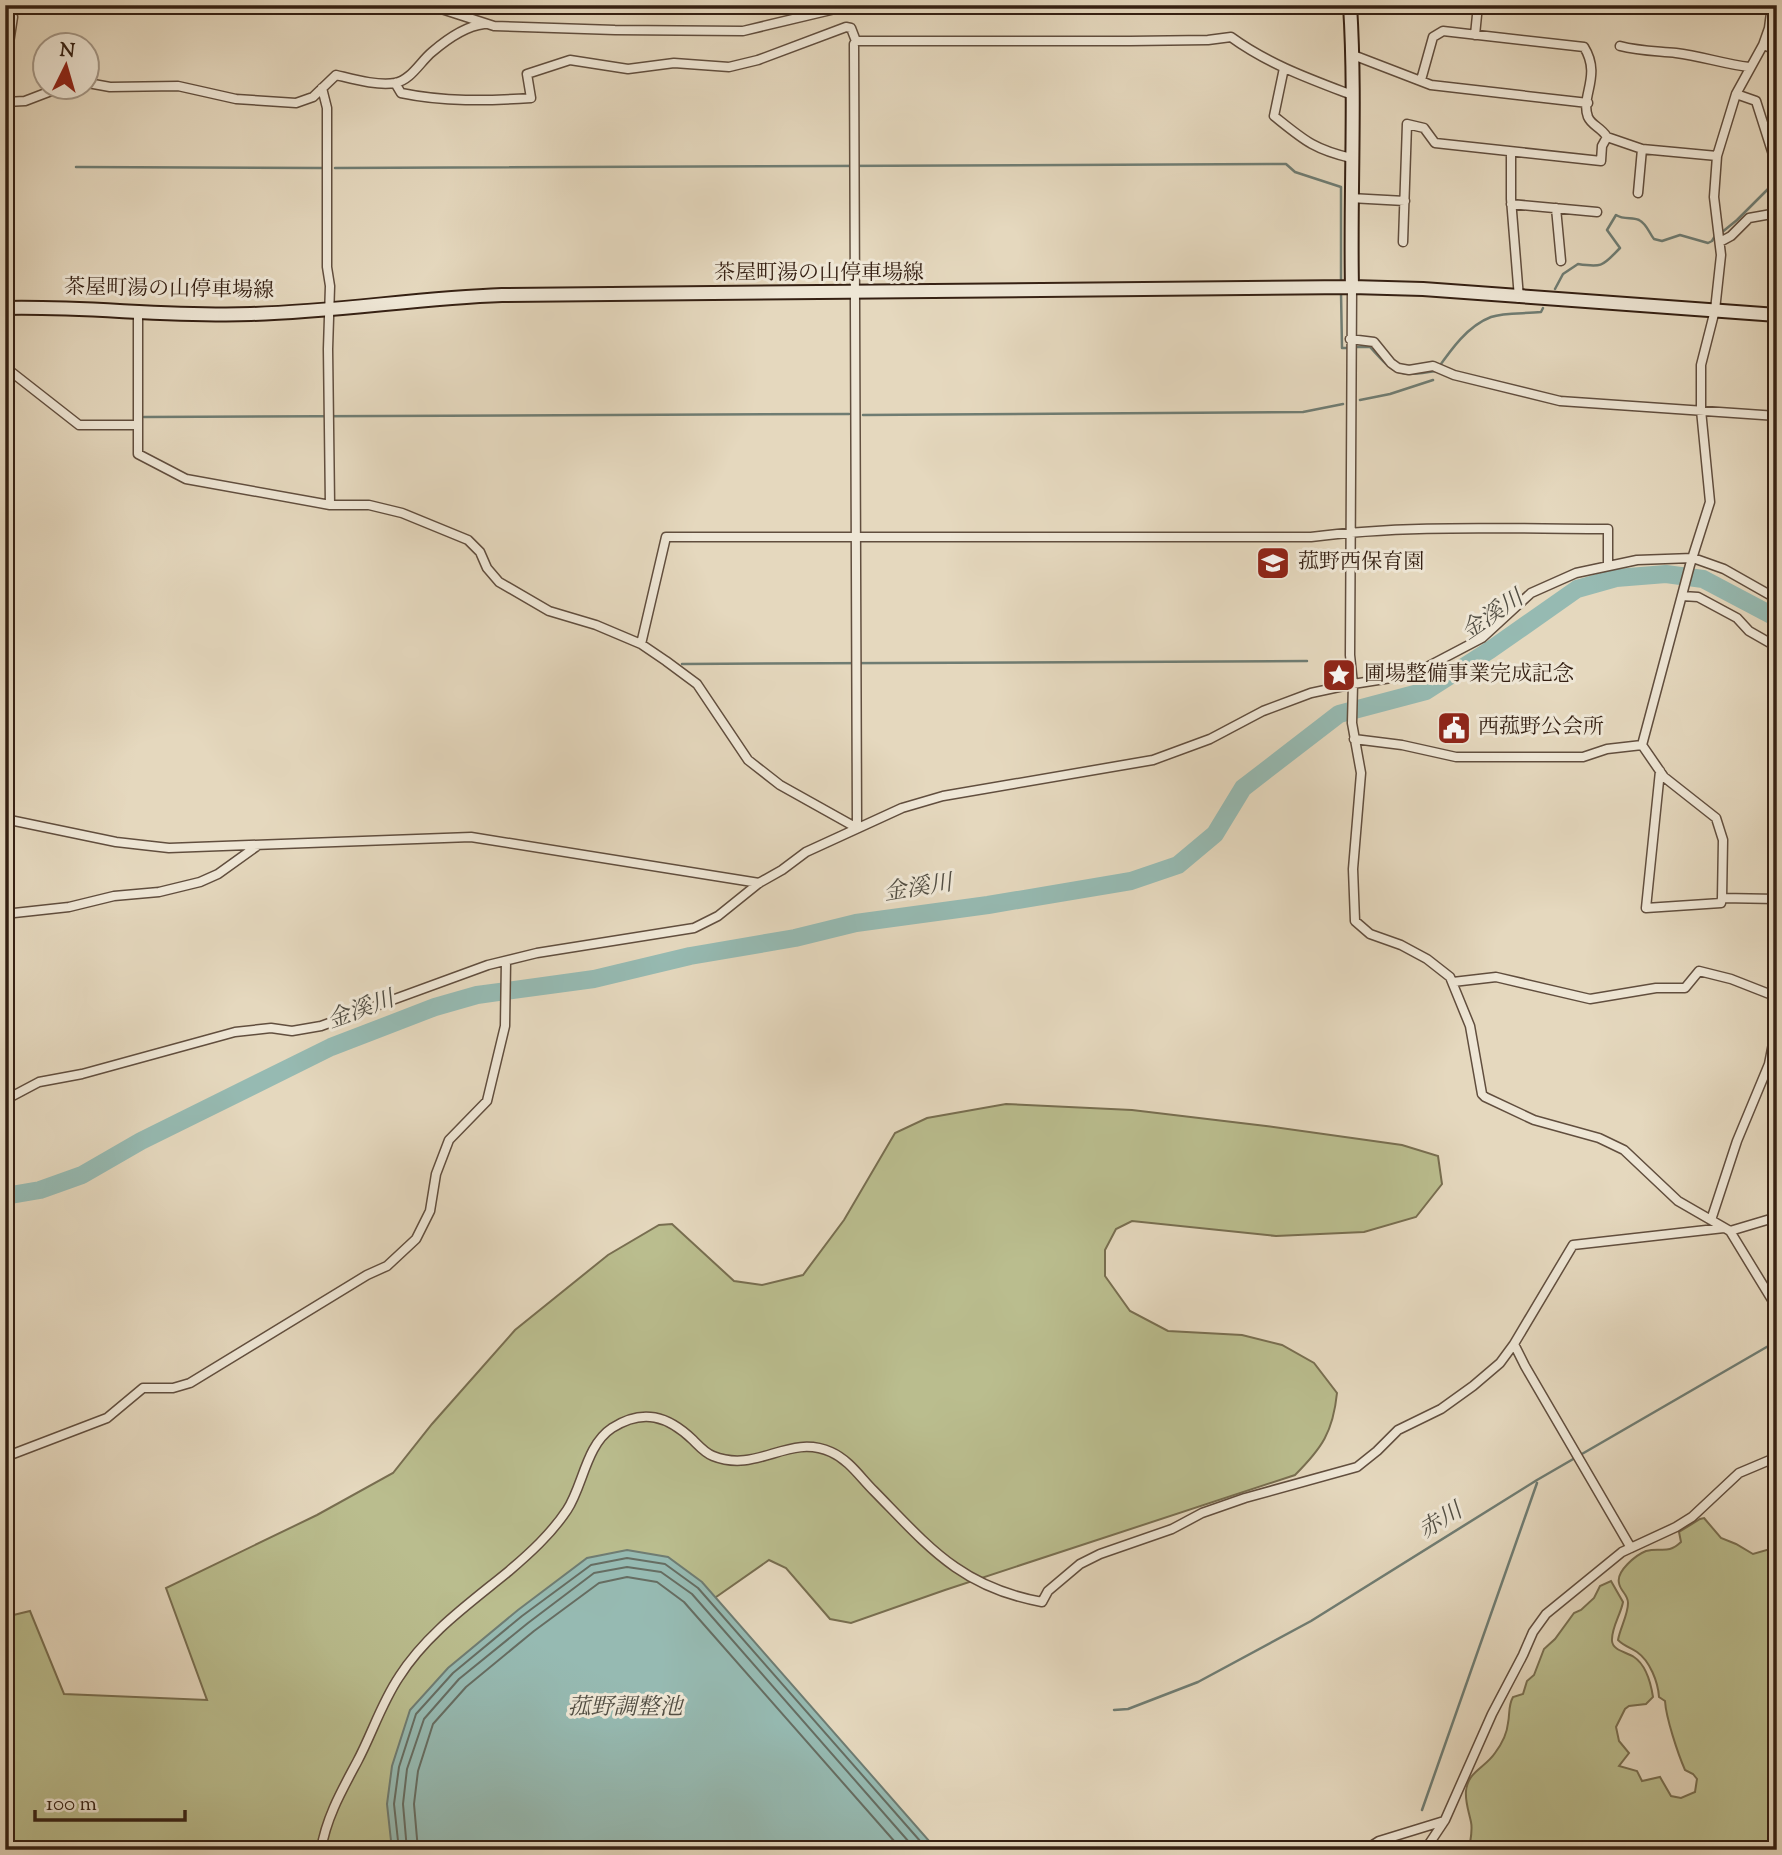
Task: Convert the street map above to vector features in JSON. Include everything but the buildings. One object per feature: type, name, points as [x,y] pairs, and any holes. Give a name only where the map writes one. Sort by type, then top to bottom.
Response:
[{"type":"main road","points":[[1345,287],[1353,55],[1350,5]]},
{"type":"main road","name":"茶屋町湯の山停車場線","points":[[5,308],[252,314],[443,297],[502,295],[1345,287],[1423,289],[1777,315]]},
{"type":"street","points":[[5,69],[13,17],[6,5]]},
{"type":"street","points":[[429,5],[484,24],[512,27],[743,31],[852,5]]},
{"type":"street","points":[[1475,35],[1478,5]]},
{"type":"street","points":[[1660,771],[1646,908],[1721,903],[1723,840],[1716,818],[1664,777],[1660,771],[1643,746],[1710,502],[1701,411],[1701,365],[1714,310],[1721,255],[1714,197],[1717,156],[1736,94],[1763,45],[1769,28],[1772,5]]},
{"type":"street","points":[[102,86],[178,86],[236,99],[296,103],[313,97],[336,75],[395,83],[409,76],[432,52],[455,36],[484,24]]},
{"type":"street","points":[[395,83],[401,93],[433,99],[474,101],[531,98],[527,74],[570,60],[628,69],[674,63],[729,67],[758,60],[846,27],[851,28],[856,41],[857,828]]},
{"type":"street","points":[[1422,80],[1433,37],[1443,31],[1584,47],[1592,65],[1587,115],[1592,124],[1601,128],[1607,137],[1642,149],[1717,156]]},
{"type":"street","points":[[856,41],[1130,41],[1231,37],[1253,53],[1284,68],[1352,95]]},
{"type":"street","points":[[1763,45],[1777,50]]},
{"type":"street","points":[[1620,46],[1641,51],[1678,53],[1749,67]]},
{"type":"street","points":[[1353,55],[1432,85],[1588,103]]},
{"type":"street","points":[[1284,68],[1275,116],[1311,145],[1351,158]]},
{"type":"street","points":[[323,88],[327,108],[330,505]]},
{"type":"street","points":[[1736,94],[1756,101],[1777,167]]},
{"type":"street","points":[[5,102],[32,98]]},
{"type":"street","points":[[1403,242],[1407,124],[1424,128],[1435,143],[1601,161],[1602,146],[1607,137]]},
{"type":"street","points":[[1765,129],[1777,125]]},
{"type":"street","points":[[1639,193],[1642,149]]},
{"type":"street","points":[[1511,153],[1511,204],[1519,298]]},
{"type":"street","points":[[1350,198],[1405,201]]},
{"type":"street","points":[[1511,204],[1597,212]]},
{"type":"street","points":[[1556,208],[1560,261]]},
{"type":"street","points":[[1720,240],[1731,236],[1749,218],[1777,213]]},
{"type":"street","points":[[1345,287],[1350,340],[1350,655],[1353,736],[1361,773],[1353,869],[1356,921],[1370,934],[1401,945],[1427,959],[1454,982],[1470,1026],[1482,1094],[1485,1097],[1542,1123],[1584,1133],[1618,1147],[1678,1201],[1727,1230],[1777,1308]]},
{"type":"street","points":[[138,311],[138,454],[186,479],[330,505],[369,505],[402,513],[468,540],[480,552],[487,568],[499,582],[550,611],[596,625],[641,644],[697,684],[748,760],[780,785],[857,828]]},
{"type":"street","points":[[1350,340],[1374,342],[1398,368],[1409,370],[1433,366],[1560,401],[1777,416]]},
{"type":"street","points":[[5,368],[79,425],[138,425]]},
{"type":"street","points":[[641,644],[666,537],[1311,537],[1352,531],[1608,529],[1608,565]]},
{"type":"street","points":[[5,1100],[39,1082],[82,1074],[235,1032],[271,1028],[292,1031],[321,1026],[488,965],[506,964],[537,953],[694,928],[718,916],[759,883],[806,852],[902,808],[943,796],[1169,756],[1273,707],[1311,693],[1353,688],[1423,669],[1482,638],[1531,593],[1576,572],[1637,560],[1692,562],[1724,569],[1777,598]]},
{"type":"street","points":[[1683,594],[1698,597],[1737,618],[1749,631],[1777,647]]},
{"type":"street","points":[[1353,736],[1456,757],[1583,757],[1607,749],[1643,746]]},
{"type":"street","points":[[5,819],[116,842],[169,848],[471,837],[759,883]]},
{"type":"street","points":[[5,914],[69,907],[114,896],[159,892],[200,882],[218,874],[257,846]]},
{"type":"street","points":[[1722,898],[1777,899]]},
{"type":"street","points":[[5,1457],[107,1418],[143,1388],[173,1388],[191,1383],[387,1266],[401,1255],[416,1240],[425,1223],[430,1211],[436,1174],[449,1140],[486,1101],[505,1026],[506,964]]},
{"type":"street","points":[[1454,982],[1496,977],[1590,999],[1656,988],[1685,988],[1699,971],[1731,979],[1777,997]]},
{"type":"street","points":[[1711,1220],[1737,1141],[1773,1065],[1777,1023]]},
{"type":"street","points":[[321,1850],[331,1812],[388,1695],[406,1666],[447,1622],[548,1535],[575,1496],[596,1447],[611,1429],[625,1422],[651,1416],[664,1419],[675,1423],[711,1455],[735,1461],[746,1462],[796,1446],[830,1451],[848,1463],[935,1554],[960,1571],[995,1588],[1042,1602],[1048,1591],[1080,1564],[1100,1554],[1172,1530],[1202,1513],[1357,1466],[1398,1430],[1441,1409],[1500,1363],[1573,1245],[1727,1230],[1777,1217]]},
{"type":"street","points":[[1514,1344],[1631,1548]]},
{"type":"street","points":[[1425,1850],[1445,1821],[1492,1714],[1539,1622],[1622,1552],[1676,1527],[1692,1517],[1740,1474],[1777,1457]]},
{"type":"street","points":[[1365,1850],[1378,1841],[1445,1821]]},
{"type":"green space","points":[[1006,1104],[1132,1110],[1266,1126],[1402,1145],[1438,1156],[1442,1184],[1416,1217],[1364,1232],[1276,1236],[1132,1221],[1116,1229],[1105,1250],[1105,1276],[1130,1311],[1168,1331],[1242,1335],[1282,1345],[1314,1363],[1337,1393],[1335,1407],[1325,1438],[1295,1475],[851,1623],[830,1619],[786,1568],[769,1560],[709,1602],[445,1850],[5,1850],[5,1617],[30,1611],[64,1694],[207,1700],[166,1588],[317,1515],[393,1473],[432,1424],[515,1330],[608,1255],[659,1225],[672,1224],[734,1281],[762,1285],[803,1275],[844,1220],[895,1133],[927,1118]]},
{"type":"green space","points":[[1704,1518],[1721,1538],[1753,1554],[1777,1547],[1777,1850],[1469,1850],[1472,1829],[1466,1799],[1467,1784],[1501,1743],[1513,1697],[1523,1694],[1544,1649],[1574,1613],[1594,1598],[1600,1586],[1611,1581],[1623,1602],[1613,1631],[1613,1644],[1642,1665],[1653,1697],[1646,1704],[1625,1709],[1616,1727],[1619,1741],[1629,1753],[1619,1766],[1637,1771],[1642,1781],[1660,1777],[1671,1796],[1681,1798],[1695,1792],[1697,1779],[1685,1770],[1665,1701],[1659,1697],[1652,1672],[1642,1656],[1618,1640],[1628,1603],[1619,1578],[1637,1556],[1646,1551],[1668,1550],[1676,1546],[1681,1542],[1679,1532]]},
{"type":"water","name":"菰野調整池","points":[[627,1550],[668,1557],[702,1582],[937,1850],[392,1850],[387,1804],[392,1766],[410,1710],[448,1668],[587,1558]]},
{"type":"waterway","points":[[335,168],[1286,164],[1295,172],[1341,187],[1341,281]]},
{"type":"waterway","points":[[76,167],[322,168]]},
{"type":"waterway","points":[[1721,233],[1777,180]]},
{"type":"waterway","points":[[1555,289],[1563,274],[1578,264],[1602,264],[1620,248],[1607,230],[1616,215],[1639,220],[1654,239],[1662,241],[1680,235],[1708,243],[1715,236]]},
{"type":"waterway","points":[[1341,292],[1342,348],[1349,348]]},
{"type":"waterway","points":[[1355,347],[1370,347],[1398,372],[1413,374],[1436,371],[1460,340],[1482,321],[1502,314],[1541,312],[1543,308]]},
{"type":"waterway","points":[[1360,400],[1390,394],[1433,380]]},
{"type":"waterway","points":[[863,415],[1303,412],[1343,404]]},
{"type":"waterway","points":[[144,417],[849,414]]},
{"type":"waterway","name":"金溪川","points":[[5,1196],[40,1190],[82,1175],[141,1141],[331,1047],[435,1007],[477,995],[594,979],[690,956],[795,938],[856,923],[988,905],[1131,881],[1178,865],[1215,834],[1243,788],[1339,714],[1426,691],[1577,589],[1616,578],[1666,574],[1703,579],[1777,618]]},
{"type":"waterway","points":[[682,664],[1307,661]]},
{"type":"waterway","name":"赤川","points":[[1114,1710],[1128,1709],[1198,1682],[1311,1621],[1537,1480],[1777,1341]]},
{"type":"waterway","points":[[1422,1810],[1537,1483]]},
{"type":"place","name":"菰野西保育園","points":[[1273,563]]},
{"type":"place","name":"圃場整備事業完成記念","points":[[1339,675]]},
{"type":"place","name":"西菰野公会所","points":[[1454,728]]}]
